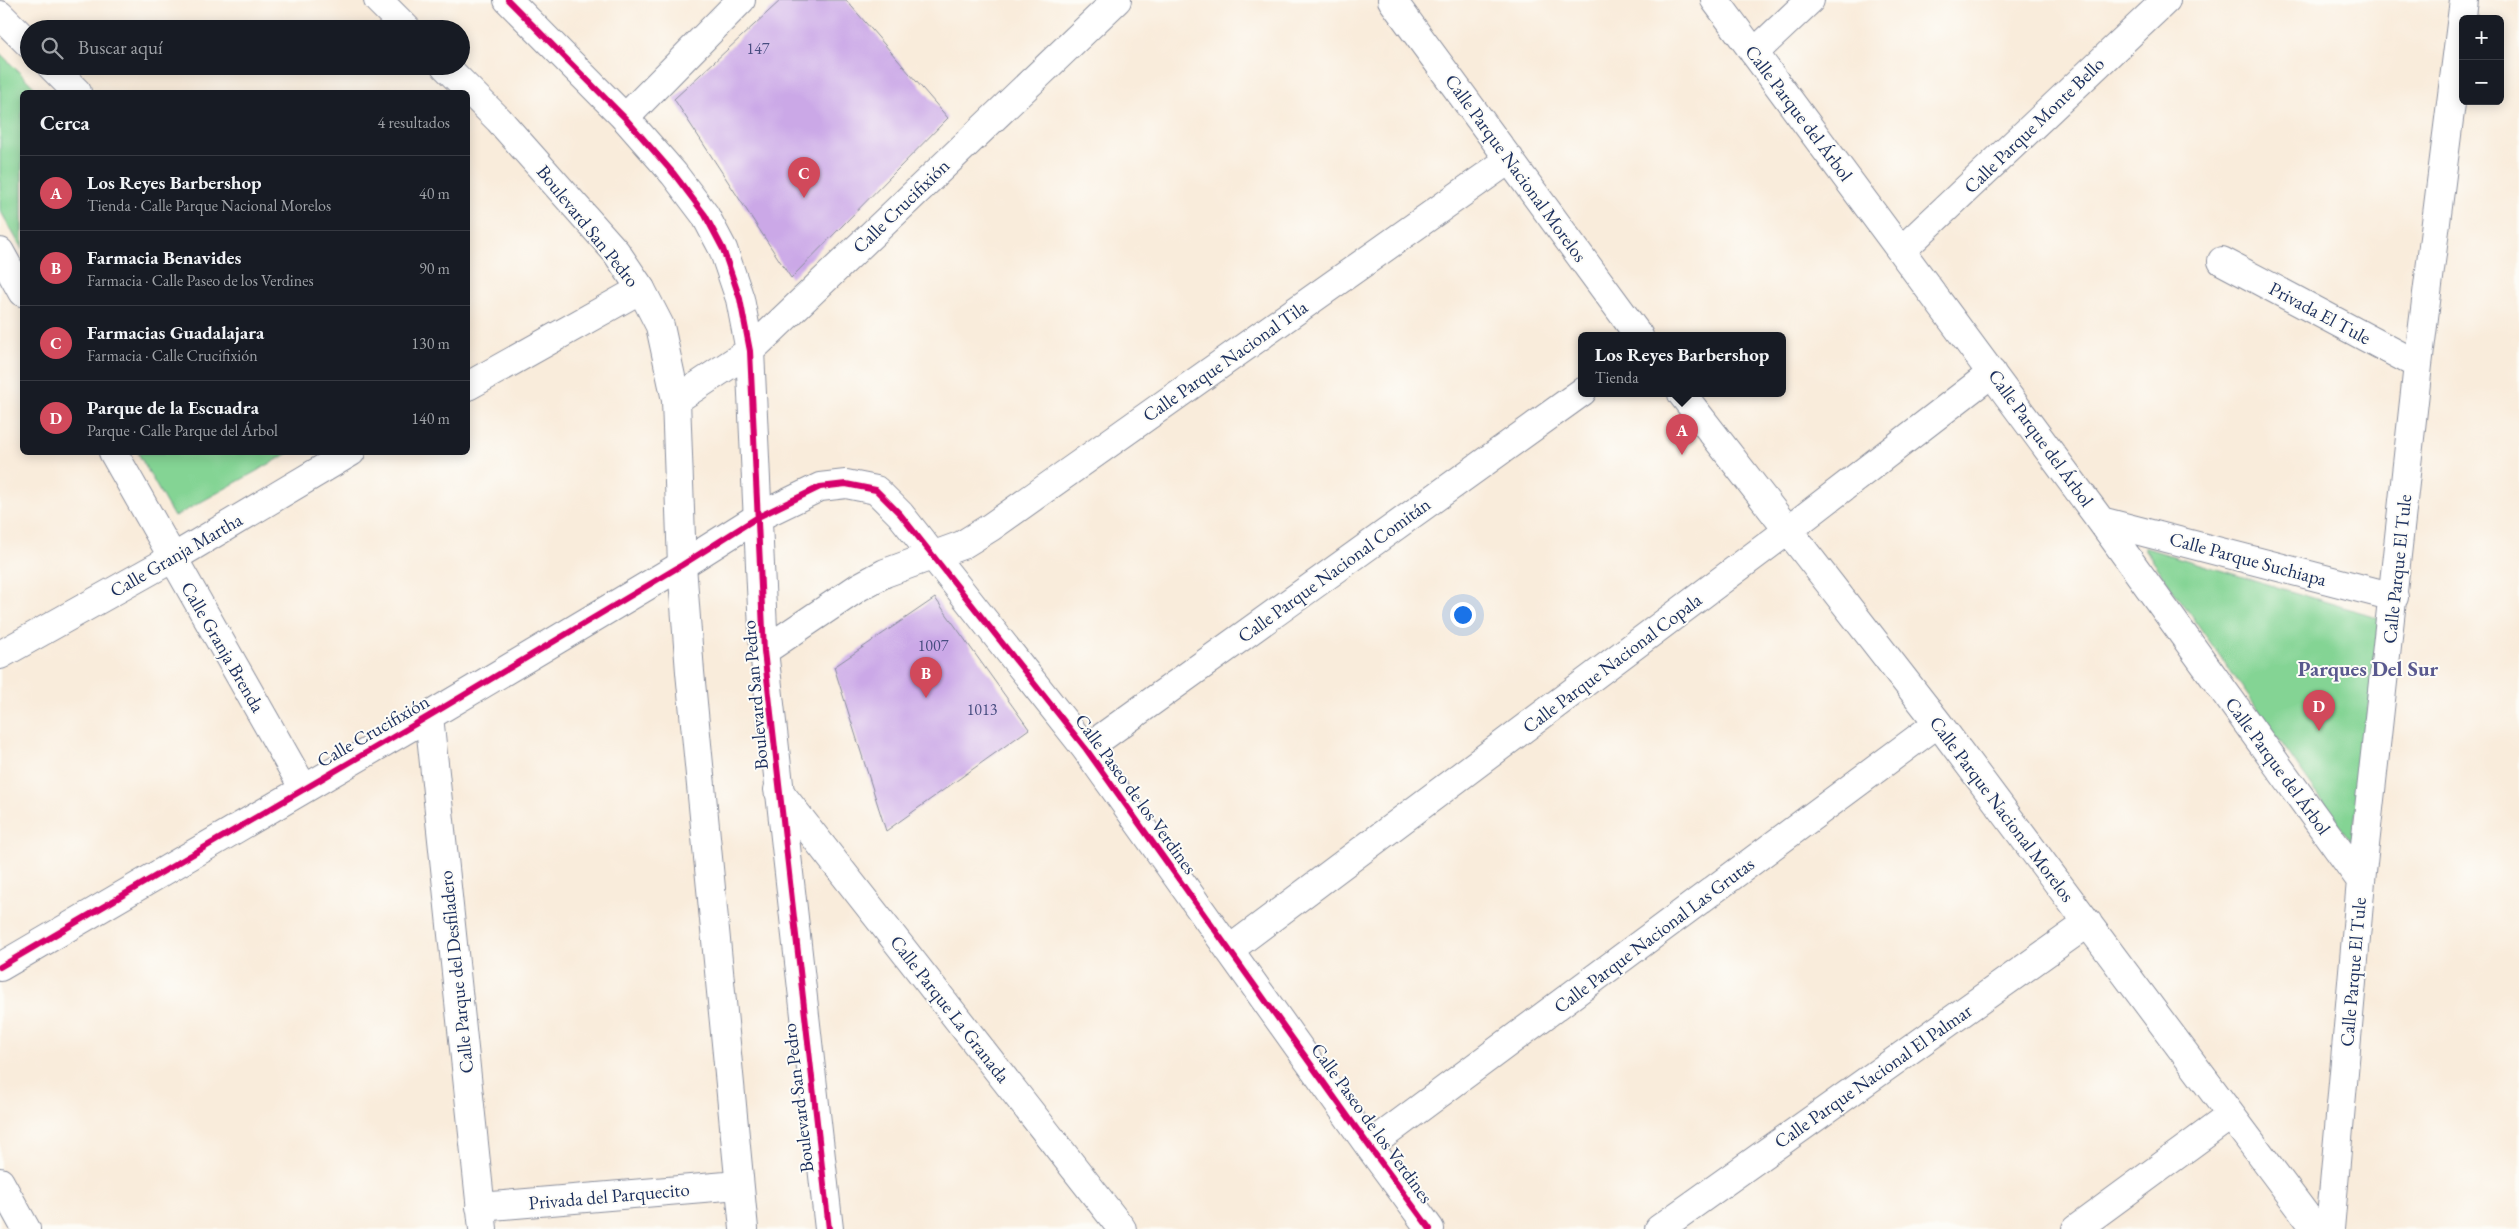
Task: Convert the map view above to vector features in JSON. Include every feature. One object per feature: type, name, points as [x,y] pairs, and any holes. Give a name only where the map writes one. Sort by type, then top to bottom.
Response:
[{"type":"street","points":[[378,0],[398,20]]},
{"type":"street","name":"Boulevard San Pedro","points":[[508,0],[625,118],[674,174],[705,215],[723,249],[740,299],[750,351],[764,651],[778,790],[829,1229]]},
{"type":"street","points":[[625,118],[741,0]]},
{"type":"street","name":"Calle Crucifixión","points":[[676,400],[750,351],[1116,0]]},
{"type":"street","name":"Calle Parque Nacional Morelos","points":[[1392,0],[1636,332]]},
{"type":"street","name":"Calle Parque del Árbol","points":[[1715,0],[2101,521],[2361,880]]},
{"type":"street","points":[[1754,53],[1810,0]]},
{"type":"street","name":"Calle Parque Monte Bello","points":[[1902,250],[2166,0]]},
{"type":"street","name":"Calle Parque El Tule","points":[[2330,1229],[2361,880],[2394,597],[2418,365],[2464,0]]},
{"type":"street","points":[[0,15],[20,35]]},
{"type":"street","points":[[60,75],[75,90]]},
{"type":"street","name":"Boulevard San Pedro","points":[[454,75],[469,90]]},
{"type":"street","name":"Boulevard San Pedro","points":[[470,91],[499,120],[616,252],[641,289],[660,326],[676,400],[682,565],[690,672],[738,1184]]},
{"type":"street","name":"Calle Parque Nacional Tila","points":[[764,651],[859,587],[885,573],[935,557],[962,545],[991,527],[1510,159]]},
{"type":"street","points":[[0,252],[20,288]]},
{"type":"street","name":"Privada El Tule","points":[[2222,262],[2418,365]]},
{"type":"street","points":[[470,385],[641,289]]},
{"type":"street","name":"Calle Parque Nacional Copala","points":[[1229,950],[1787,531],[1992,373]]},
{"type":"street","name":"Calle Parque Nacional Comitán","points":[[1086,748],[1578,395]]},
{"type":"street","name":"Calle Parque Nacional Morelos","points":[[1684,397],[1938,723],[2316,1229]]},
{"type":"street","name":"Calle Granja Brenda","points":[[115,455],[304,789]]},
{"type":"street","name":"Calle Granja Martha","points":[[0,655],[173,558],[346,455]]},
{"type":"street","name":"Calle Paseo de los Verdines","points":[[758,517],[820,487],[846,484],[876,490],[900,514],[1086,748],[1430,1229]]},
{"type":"street","name":"Calle Crucifixión","points":[[0,967],[429,716],[682,565],[758,517]]},
{"type":"street","name":"Calle Parque Suchiapa","points":[[2101,521],[2394,597]]},
{"type":"street","name":"Calle Parque del Desfiladero","points":[[429,716],[481,1218]]},
{"type":"street","name":"Calle Parque Nacional Las Grutas","points":[[1369,1146],[1938,723]]},
{"type":"street","name":"Calle Parque La Granada","points":[[778,790],[1122,1229]]},
{"type":"street","name":"Calle Parque Nacional El Palmar","points":[[1659,1229],[2088,923]]},
{"type":"street","points":[[2076,1229],[2230,1116]]},
{"type":"street","points":[[0,1182],[26,1229]]},
{"type":"street","points":[[738,1184],[744,1229]]},
{"type":"street","name":"Privada del Parquecito","points":[[481,1218],[738,1184]]},
{"type":"green space","points":[[0,53],[37,90],[20,90],[20,245],[0,210]]},
{"type":"green space","points":[[139,455],[285,455],[174,517]]},
{"type":"green space","points":[[2143,547],[2380,618],[2352,843]]},
{"type":"building","points":[[781,0],[846,0],[948,118],[791,278],[674,99]]},
{"type":"building","points":[[935,598],[1029,729],[886,831],[834,667]]},
{"type":"cycle path","points":[[508,0],[625,118],[674,174],[705,215],[723,249],[740,299],[750,351],[764,651],[829,1229]]},
{"type":"cycle path","points":[[0,967],[429,716],[682,565],[758,517],[820,487],[846,484],[876,490],[900,514],[1086,749],[1430,1229]]},
{"type":"place","name":"Farmacias Guadalajara","points":[[804,198]]},
{"type":"place","name":"Los Reyes Barbershop","points":[[1682,455]]},
{"type":"place","name":"Farmacia Benavides","points":[[926,698]]},
{"type":"place","name":"Parque de la Escuadra","points":[[2319,731]]},
{"type":"district","name":"Parques Del Sur","points":[[2368,668]]}]
